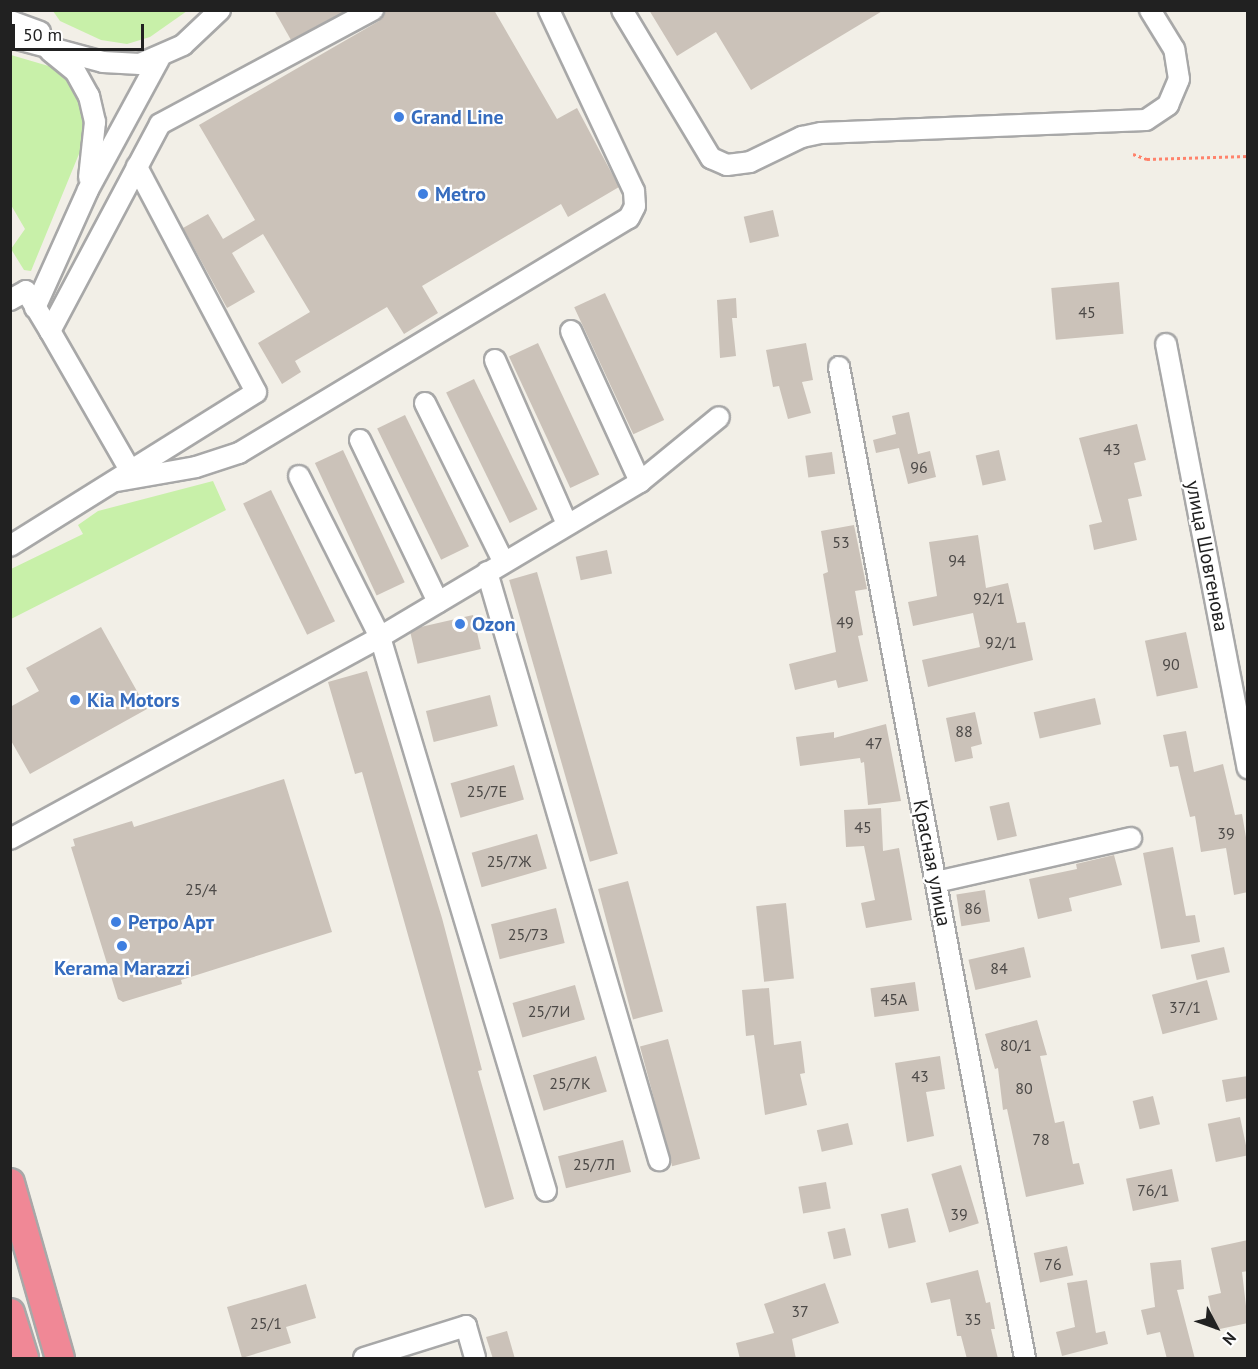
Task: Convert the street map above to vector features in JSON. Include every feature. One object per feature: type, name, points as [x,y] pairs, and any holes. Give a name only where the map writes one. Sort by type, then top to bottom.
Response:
[{"type":"highway","points":[[10,1182],[60,1359]]},
{"type":"highway","points":[[10,1313],[24,1359]]},
{"type":"street","points":[[10,37],[121,65],[159,59],[183,45],[220,10]]},
{"type":"street","points":[[50,331],[160,124],[373,10]]},
{"type":"street","points":[[124,476],[196,467],[239,453],[629,218],[635,206],[634,191],[549,10]]},
{"type":"street","points":[[622,10],[711,158],[728,165],[750,162],[802,137],[821,133],[1146,120],[1167,105],[1179,79],[1174,49],[1150,10]]},
{"type":"street","points":[[10,21],[43,33],[76,54]]},
{"type":"street","points":[[37,42],[75,71],[89,96],[95,122],[88,190]]},
{"type":"street","points":[[35,308],[88,190],[159,59]]},
{"type":"street","points":[[10,546],[256,392],[137,167]]},
{"type":"street","points":[[10,300],[26,291],[50,331],[124,476]]},
{"type":"street","points":[[571,331],[640,482]]},
{"type":"street","name":"улица Шовгенова","points":[[1166,344],[1248,768]]},
{"type":"street","points":[[495,360],[567,524]]},
{"type":"street","name":"Красная улица","points":[[840,367],[1025,1359]]},
{"type":"street","points":[[424,403],[503,561]]},
{"type":"street","points":[[10,839],[380,637],[503,561],[640,482],[719,417]]},
{"type":"street","points":[[360,440],[438,602]]},
{"type":"street","points":[[298,476],[380,637],[546,1191]]},
{"type":"street","points":[[487,572],[659,1160]]},
{"type":"street","points":[[936,882],[1131,838]]},
{"type":"street","points":[[364,1359],[399,1354],[466,1326],[475,1359]]},
{"type":"path","points":[[1133,154],[1147,159],[1248,156]]},
{"type":"green space","points":[[53,11],[187,11],[150,37],[127,44],[101,40],[60,21]]},
{"type":"green space","points":[[11,55],[52,67],[70,84],[83,104],[88,132],[31,271],[24,270],[11,249],[25,229],[11,205]]},
{"type":"green space","points":[[213,481],[226,510],[11,619],[11,569],[83,534],[78,525],[98,511]]},
{"type":"building","points":[[274,10],[347,10],[291,40]]},
{"type":"building","name":"Metro","points":[[385,10],[494,10],[557,119],[577,108],[619,187],[568,217],[561,204],[422,286],[438,313],[404,334],[387,307],[295,361],[301,372],[282,384],[258,343],[310,312],[263,234],[232,253],[255,292],[227,308],[183,228],[208,214],[223,239],[255,220],[199,125],[379,21]]},
{"type":"building","points":[[649,10],[884,10],[751,90],[716,32],[677,56]]},
{"type":"building","points":[[773,210],[779,236],[750,243],[744,217]]},
{"type":"building","points":[[1119,282],[1124,334],[1056,340],[1051,288]]},
{"type":"building","points":[[605,293],[664,420],[633,434],[574,307]]},
{"type":"building","points":[[736,298],[737,318],[732,318],[736,356],[720,358],[717,300]]},
{"type":"building","points":[[538,343],[599,474],[570,488],[509,357]]},
{"type":"building","points":[[806,343],[813,380],[802,382],[811,413],[788,419],[779,386],[773,387],[766,350]]},
{"type":"building","points":[[474,379],[538,509],[510,523],[446,393]]},
{"type":"building","points":[[909,412],[918,454],[930,451],[936,477],[908,484],[899,448],[876,453],[873,440],[896,434],[892,416]]},
{"type":"building","points":[[405,415],[469,546],[441,560],[377,429]]},
{"type":"building","points":[[1137,424],[1146,460],[1134,463],[1142,496],[1128,499],[1137,540],[1094,550],[1089,525],[1102,522],[1079,438]]},
{"type":"building","points":[[343,450],[405,582],[377,595],[315,463]]},
{"type":"building","points":[[999,450],[1006,480],[983,486],[976,455]]},
{"type":"building","points":[[832,452],[835,474],[808,478],[805,456]]},
{"type":"building","points":[[271,490],[335,621],[307,635],[243,504]]},
{"type":"building","points":[[854,525],[867,589],[855,591],[863,635],[858,636],[868,681],[838,688],[836,680],[795,690],[789,664],[836,652],[823,574],[828,572],[821,531]]},
{"type":"building","points":[[978,535],[986,588],[1008,583],[1017,623],[1025,622],[1033,660],[928,687],[922,660],[980,647],[973,613],[913,626],[908,602],[937,596],[929,542]]},
{"type":"building","points":[[607,550],[612,573],[581,580],[576,557]]},
{"type":"building","points":[[537,572],[618,854],[590,862],[509,580]]},
{"type":"building","points":[[473,615],[481,649],[418,664],[410,630]]},
{"type":"building","points":[[101,627],[147,709],[30,774],[10,739],[10,707],[39,691],[26,668]]},
{"type":"building","points":[[1186,632],[1198,688],[1157,696],[1145,641]]},
{"type":"building","points":[[367,671],[442,918],[482,1070],[478,1071],[514,1199],[485,1208],[362,772],[355,774],[328,682]]},
{"type":"building","points":[[490,695],[498,726],[434,742],[426,711]]},
{"type":"building","points":[[1095,698],[1101,724],[1040,738],[1034,712]]},
{"type":"building","points":[[975,712],[982,744],[971,747],[973,758],[955,762],[946,718]]},
{"type":"building","points":[[886,724],[901,801],[868,805],[864,762],[861,763],[860,758],[800,766],[796,737],[834,732],[834,738]]},
{"type":"building","points":[[1186,731],[1194,772],[1223,764],[1235,815],[1242,814],[1248,849],[1248,892],[1234,895],[1226,848],[1201,852],[1195,816],[1190,817],[1178,766],[1170,767],[1163,735]]},
{"type":"building","points":[[514,765],[524,800],[460,818],[451,783]]},
{"type":"building","points":[[284,779],[332,932],[181,980],[182,984],[123,1002],[118,999],[71,847],[75,846],[73,839],[132,821],[134,827]]},
{"type":"building","points":[[1009,802],[1017,836],[997,841],[990,806]]},
{"type":"building","points":[[881,808],[883,851],[899,848],[912,920],[866,928],[861,903],[875,900],[864,846],[846,847],[844,810]]},
{"type":"building","points":[[537,834],[547,869],[482,887],[472,853]]},
{"type":"building","points":[[1173,847],[1186,916],[1195,915],[1200,942],[1161,949],[1143,853]]},
{"type":"building","points":[[1114,855],[1122,885],[1069,898],[1072,911],[1038,919],[1029,879],[1077,869],[1076,864]]},
{"type":"building","points":[[628,881],[663,1011],[633,1019],[598,889]]},
{"type":"building","points":[[985,890],[990,922],[961,926],[956,895]]},
{"type":"building","points":[[786,903],[794,979],[764,982],[756,906]]},
{"type":"building","points":[[556,908],[565,943],[500,959],[491,924]]},
{"type":"building","points":[[1024,947],[1031,977],[975,990],[968,960]]},
{"type":"building","points":[[1224,947],[1230,972],[1197,980],[1191,955]]},
{"type":"building","points":[[1207,980],[1218,1020],[1163,1034],[1152,995]]},
{"type":"building","points":[[915,982],[919,1011],[874,1017],[870,988]]},
{"type":"building","points":[[575,985],[585,1020],[522,1038],[513,1003]]},
{"type":"building","points":[[769,988],[774,1045],[801,1041],[805,1073],[800,1074],[807,1105],[765,1115],[754,1035],[746,1036],[742,990]]},
{"type":"building","points":[[1037,1020],[1047,1055],[1040,1056],[1055,1123],[1064,1121],[1073,1164],[1079,1163],[1084,1184],[1026,1197],[1007,1109],[1003,1110],[998,1068],[995,1069],[985,1034]]},
{"type":"building","points":[[668,1039],[700,1159],[672,1166],[640,1047]]},
{"type":"building","points":[[596,1056],[607,1091],[544,1111],[533,1075]]},
{"type":"building","points":[[940,1056],[945,1089],[926,1092],[934,1136],[907,1142],[895,1063]]},
{"type":"building","points":[[1248,1076],[1248,1098],[1226,1102],[1222,1080]]},
{"type":"building","points":[[1153,1096],[1160,1124],[1140,1129],[1133,1101]]},
{"type":"building","points":[[1240,1117],[1248,1155],[1216,1162],[1208,1124]]},
{"type":"building","points":[[848,1123],[853,1144],[822,1152],[817,1130]]},
{"type":"building","points":[[623,1140],[631,1172],[566,1188],[558,1156]]},
{"type":"building","points":[[961,1165],[979,1223],[949,1232],[931,1174]]},
{"type":"building","points":[[1172,1169],[1179,1201],[1133,1211],[1126,1179]]},
{"type":"building","points":[[826,1182],[831,1209],[803,1213],[798,1187]]},
{"type":"building","points":[[908,1208],[916,1242],[889,1248],[881,1214]]},
{"type":"building","points":[[845,1228],[851,1255],[834,1259],[827,1232]]},
{"type":"building","points":[[1248,1240],[1248,1271],[1242,1272],[1248,1323],[1215,1330],[1208,1296],[1221,1293],[1211,1248]]},
{"type":"building","points":[[1067,1246],[1073,1275],[1040,1282],[1034,1253]]},
{"type":"building","points":[[1181,1260],[1184,1289],[1177,1290],[1195,1359],[1167,1359],[1160,1332],[1147,1335],[1141,1310],[1155,1307],[1150,1263]]},
{"type":"building","points":[[978,1270],[986,1303],[990,1302],[995,1329],[991,1329],[998,1359],[967,1359],[961,1336],[957,1336],[950,1299],[931,1303],[926,1283]]},
{"type":"building","points":[[1087,1280],[1096,1333],[1105,1331],[1108,1344],[1062,1356],[1056,1332],[1075,1327],[1067,1283]]},
{"type":"building","points":[[825,1283],[839,1323],[792,1339],[796,1359],[740,1359],[736,1343],[774,1333],[764,1304]]},
{"type":"building","points":[[306,1284],[316,1318],[286,1327],[291,1343],[242,1358],[227,1307]]},
{"type":"building","points":[[507,1331],[515,1359],[493,1359],[486,1337]]},
{"type":"place","name":"Grand Line","points":[[399,117]]},
{"type":"place","name":"Metro","points":[[423,194]]},
{"type":"place","name":"Ozon","points":[[460,624]]},
{"type":"place","name":"Kia Motors","points":[[75,700]]},
{"type":"place","name":"Ретро Арт","points":[[116,922]]},
{"type":"place","name":"Kerama Marazzi","points":[[122,946]]}]
